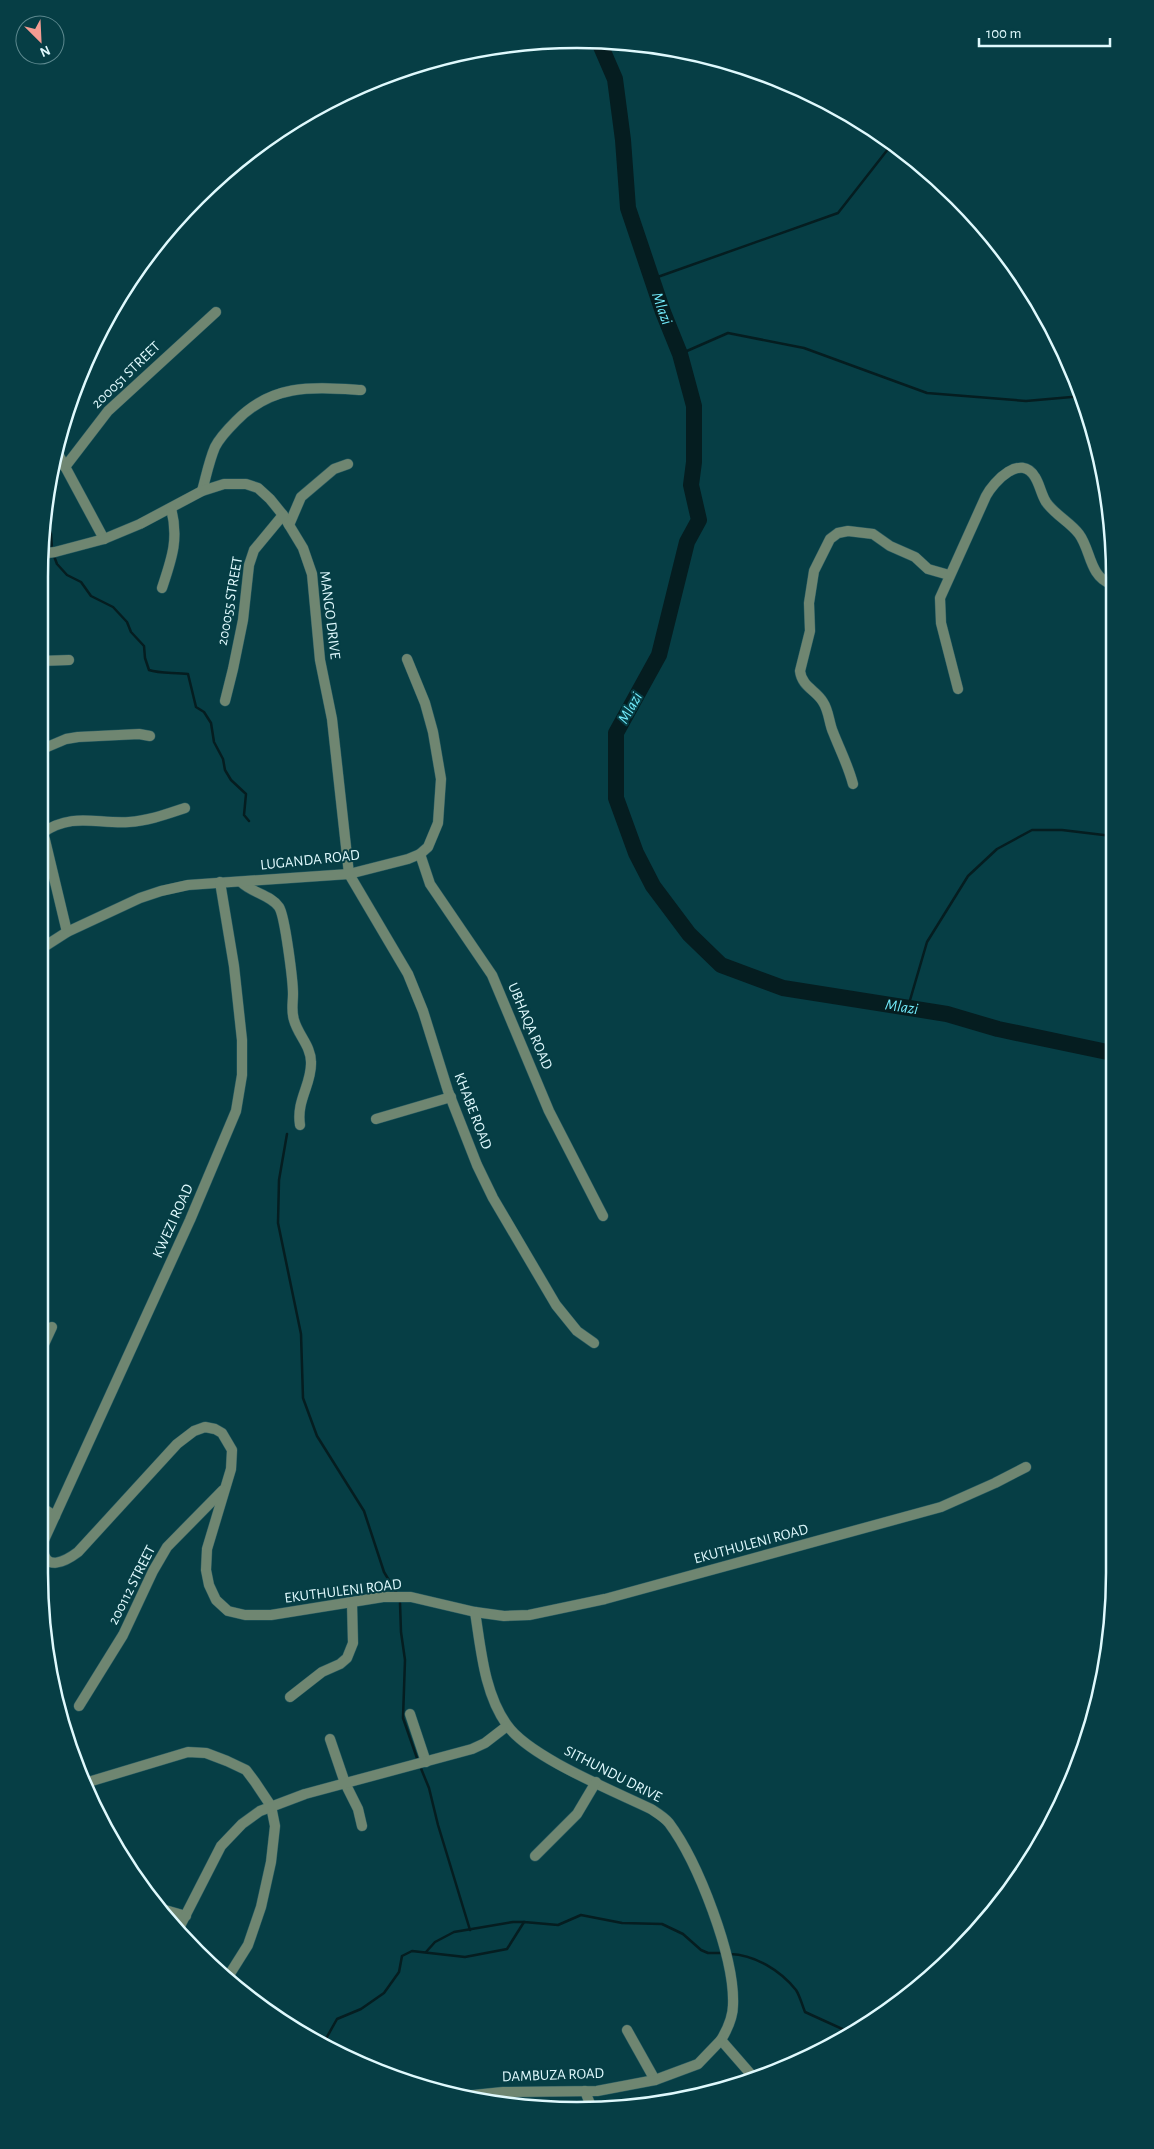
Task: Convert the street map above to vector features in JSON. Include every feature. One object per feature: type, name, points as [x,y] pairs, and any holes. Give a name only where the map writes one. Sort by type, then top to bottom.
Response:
[{"type":"street","name":"200051 STREET","points":[[65,467],[108,411],[216,312]]},
{"type":"street","points":[[202,491],[216,446],[227,430],[259,402],[278,393],[298,388],[361,390]]},
{"type":"street","points":[[61,459],[104,539]]},
{"type":"street","points":[[290,525],[301,497],[334,469],[348,464]]},
{"type":"street","points":[[958,690],[939,611],[940,598],[989,489],[1008,472],[1019,467],[1025,468],[1035,476],[1047,502],[1079,534],[1095,571],[1106,582]]},
{"type":"street","name":"MANGO DRIVE","points":[[49,553],[104,539],[171,508],[202,491],[224,484],[246,484],[258,488],[270,499],[290,525],[303,548],[312,574],[320,660],[332,719],[349,874]]},
{"type":"street","points":[[162,588],[172,558],[176,538],[171,508]]},
{"type":"street","name":"200055 STREET","points":[[225,701],[243,620],[249,565],[254,550],[282,515]]},
{"type":"street","points":[[853,784],[845,758],[832,732],[823,702],[807,687],[801,678],[800,672],[810,631],[810,586],[821,554],[830,539],[838,533],[848,531],[873,534],[890,546],[915,557],[928,569],[949,575]]},
{"type":"street","points":[[407,658],[429,717],[441,779],[438,823],[428,847],[420,854]]},
{"type":"street","points":[[48,661],[69,660]]},
{"type":"street","points":[[48,746],[66,738],[139,734],[150,736]]},
{"type":"street","points":[[48,828],[76,820],[129,822],[185,808]]},
{"type":"street","name":"LUGANDA ROAD","points":[[48,944],[67,932],[140,898],[188,885],[349,874],[420,854]]},
{"type":"street","name":"UBHAQA ROAD","points":[[420,854],[430,884],[492,974],[549,1111],[603,1216]]},
{"type":"street","points":[[48,858],[67,932]]},
{"type":"street","name":"KHABE ROAD","points":[[349,874],[408,974],[423,1011],[451,1097],[477,1165],[513,1234],[568,1321],[584,1337],[594,1343]]},
{"type":"street","name":"KWEZI ROAD","points":[[48,1532],[186,1229],[236,1110],[242,1075],[242,1040],[234,966],[220,882]]},
{"type":"street","points":[[241,882],[248,889],[273,901],[283,917],[290,966],[294,1022],[305,1040],[311,1063],[300,1104],[300,1126]]},
{"type":"street","points":[[376,1119],[451,1097]]},
{"type":"street","points":[[48,1336],[52,1327]]},
{"type":"street","name":"EKUTHULENI ROAD","points":[[48,1560],[61,1563],[78,1552],[177,1444],[194,1431],[205,1427],[222,1433],[232,1450],[231,1469],[207,1550],[206,1570],[208,1585],[216,1600],[228,1611],[244,1615],[271,1615],[382,1597],[412,1597],[475,1612],[504,1616],[529,1615],[614,1596],[941,1507],[995,1483],[1026,1466]]},
{"type":"street","name":"200112 STREET","points":[[79,1706],[123,1635],[153,1571],[167,1547],[226,1488]]},
{"type":"street","points":[[48,1512],[55,1516]]},
{"type":"street","points":[[290,1697],[322,1672],[340,1664],[347,1658],[353,1643],[352,1603]]},
{"type":"street","name":"SITHUNDU DRIVE","points":[[475,1612],[485,1671],[497,1707],[507,1726],[538,1753],[651,1809],[668,1821],[683,1845],[725,1945],[732,1973],[733,2006],[727,2030],[720,2040]]},
{"type":"street","points":[[410,1714],[426,1762]]},
{"type":"street","points":[[182,1924],[221,1846],[242,1824],[260,1811],[345,1783],[472,1750],[485,1743],[507,1726]]},
{"type":"street","points":[[330,1739],[345,1783],[358,1809],[362,1826]]},
{"type":"street","points":[[91,1782],[188,1752],[206,1753],[246,1770],[271,1806],[275,1826],[271,1862],[262,1907],[248,1945],[231,1972]]},
{"type":"street","points":[[535,1856],[577,1814],[596,1782]]},
{"type":"street","points":[[172,1912],[186,1916]]},
{"type":"street","points":[[627,2030],[655,2080]]},
{"type":"street","points":[[720,2040],[749,2072]]},
{"type":"street","name":"DAMBUZA ROAD","points":[[488,2094],[597,2091],[655,2080],[698,2064],[720,2040]]},
{"type":"street","points":[[585,2091],[589,2101]]},
{"type":"waterway","name":"Mlazi","points":[[602,49],[615,79],[623,140],[628,208],[663,312],[680,354],[694,406],[694,462],[691,485],[699,520],[687,542],[659,655],[616,733],[616,798],[636,853],[653,886],[689,934],[721,965],[783,988],[947,1014],[998,1029],[1106,1052]]},
{"type":"waterway","points":[[652,279],[838,213],[888,149]]},
{"type":"waterway","points":[[680,354],[728,333],[804,348],[927,393],[1026,401],[1074,397]]},
{"type":"waterway","points":[[50,531],[52,548]]},
{"type":"waterway","points":[[54,556],[57,564],[67,575],[81,582],[91,596],[113,607],[127,622],[131,632],[144,646],[149,670],[188,674],[196,707],[204,712],[211,723],[214,742],[223,759],[225,770],[231,780],[246,794],[244,815],[249,821]]},
{"type":"waterway","points":[[908,1007],[927,942],[968,876],[997,849],[1032,830],[1062,830],[1106,835]]},
{"type":"waterway","points":[[287,1134],[279,1180],[278,1223],[301,1334],[303,1398],[317,1436],[364,1511],[384,1572],[396,1592]]},
{"type":"waterway","points":[[400,1603],[401,1632],[405,1660],[403,1718],[418,1761]]},
{"type":"waterway","points":[[420,1766],[429,1788],[438,1825],[470,1930]]},
{"type":"waterway","points":[[326,2038],[337,2019],[361,2009],[384,1993],[399,1972],[402,1956],[412,1951],[465,1957],[507,1949],[524,1922],[558,1925],[581,1915],[622,1923],[662,1924],[683,1934],[701,1950],[708,1953],[722,1953]]},
{"type":"waterway","points":[[426,1952],[435,1942],[454,1932],[513,1922],[524,1922]]},
{"type":"waterway","points":[[730,1954],[749,1957],[775,1970],[796,1990],[805,2012],[844,2030]]}]
